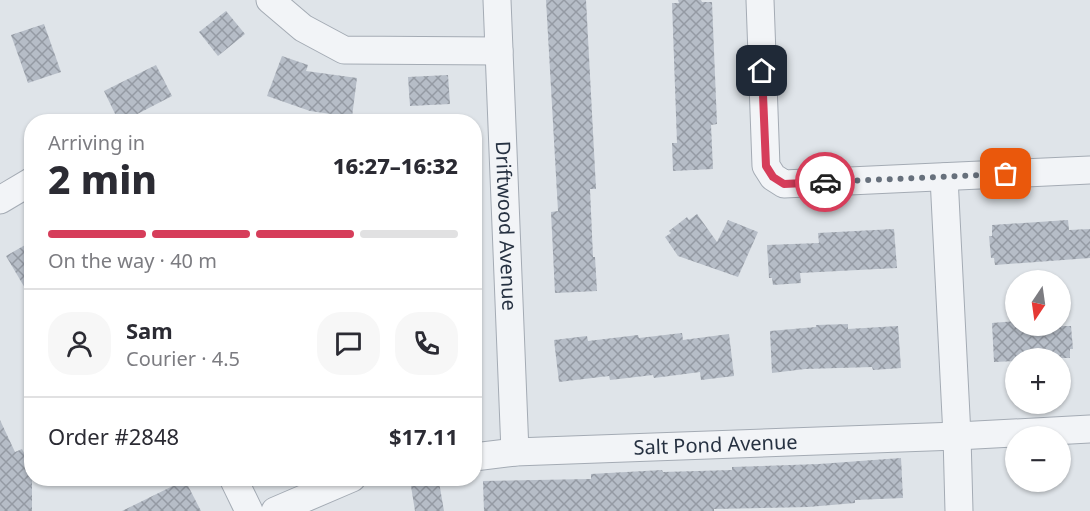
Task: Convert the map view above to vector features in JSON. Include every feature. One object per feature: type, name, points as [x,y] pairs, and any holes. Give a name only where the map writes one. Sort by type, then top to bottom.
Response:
[{"type":"street","points":[[270,0],[303,28],[344,50],[499,51]]},
{"type":"street","name":"Driftwood Avenue","points":[[497,0],[515,452]]},
{"type":"street","points":[[760,0],[766,166],[773,177],[784,184],[1090,170]]},
{"type":"street","points":[[944,177],[959,511]]},
{"type":"street","points":[[0,200],[24,186]]},
{"type":"street","name":"Salt Pond Avenue","points":[[482,456],[515,452],[1090,429]]},
{"type":"street","points":[[237,486],[249,511]]},
{"type":"street","points":[[275,511],[333,486]]},
{"type":"building","points":[[546,0],[586,0],[596,189],[590,189],[597,291],[555,293],[551,212],[558,211]]},
{"type":"building","points":[[678,0],[712,2],[717,124],[711,125],[713,169],[673,171],[672,143],[677,143],[672,3],[679,3]]},
{"type":"building","points":[[226,11],[245,34],[218,56],[199,32]]},
{"type":"building","points":[[44,24],[61,72],[28,83],[11,35]]},
{"type":"building","points":[[282,56],[308,65],[306,71],[357,78],[352,114],[310,111],[267,96]]},
{"type":"building","points":[[156,65],[172,96],[137,114],[115,114],[104,91]]},
{"type":"building","points":[[448,75],[450,104],[410,106],[408,77]]},
{"type":"building","points":[[697,214],[717,242],[728,220],[758,232],[738,277],[678,256],[665,237],[687,217],[689,220]]},
{"type":"building","points":[[1068,220],[1069,230],[1090,229],[1090,258],[995,265],[994,258],[991,258],[989,236],[992,236],[992,225]]},
{"type":"building","points":[[894,229],[897,268],[800,273],[801,283],[773,285],[772,278],[769,278],[767,245],[819,243],[818,233]]},
{"type":"building","points":[[24,246],[24,286],[6,256]]},
{"type":"building","points":[[1005,322],[1005,336],[1071,336],[1071,326],[1073,349],[1005,348],[1005,362],[994,362],[992,323]]},
{"type":"building","points":[[848,324],[848,329],[898,326],[901,368],[805,369],[772,373],[770,331],[816,327],[816,325]]},
{"type":"building","points":[[682,333],[683,340],[729,334],[734,376],[701,380],[700,372],[654,378],[653,375],[610,380],[609,376],[559,382],[554,340],[587,336],[588,341]]},
{"type":"building","points":[[0,420],[15,452],[22,449],[24,453],[24,486],[32,486],[32,511],[0,511]]},
{"type":"building","points":[[901,458],[903,498],[855,500],[855,503],[808,507],[714,509],[714,511],[484,511],[483,481],[591,479],[591,474],[662,470],[663,472],[732,470],[732,467]]},
{"type":"building","points":[[173,486],[188,486],[201,511],[122,511]]},
{"type":"building","points":[[411,486],[440,486],[444,511],[415,511]]},
{"type":"way so far","points":[[825,182],[1006,174]]},
{"type":"route","points":[[762,71],[766,166],[773,177],[784,184],[825,182]]}]
